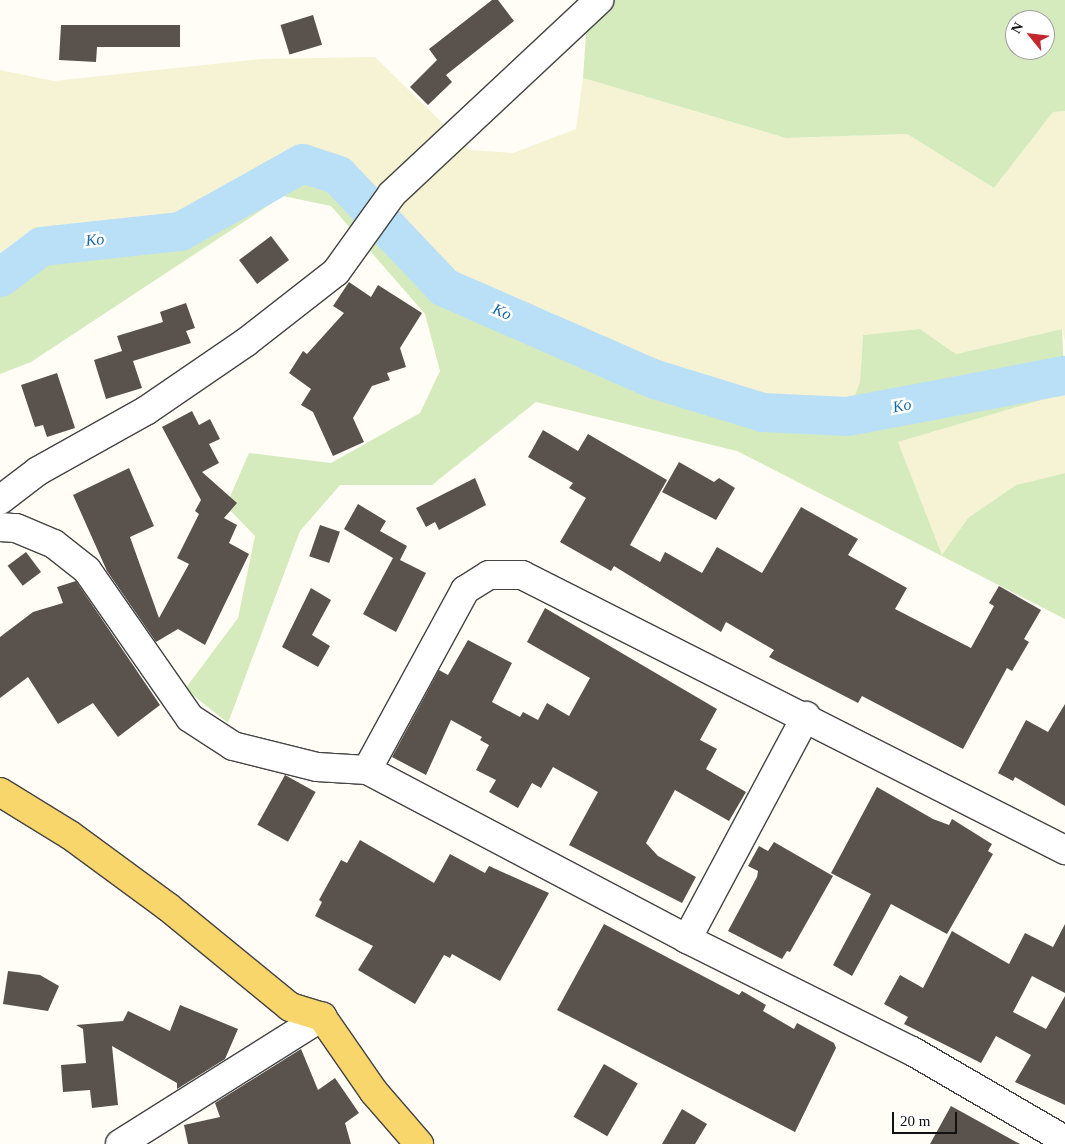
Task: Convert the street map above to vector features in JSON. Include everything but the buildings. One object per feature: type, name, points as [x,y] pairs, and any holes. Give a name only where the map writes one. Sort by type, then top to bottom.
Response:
[{"type":"main road","points":[[0,792],[70,835],[160,902],[290,1007],[322,1017],[374,1092],[419,1144]]},
{"type":"street","points":[[0,500],[38,471],[147,410],[246,343],[336,272],[392,194],[598,0]]},
{"type":"street","points":[[0,527],[16,528],[54,544],[87,570],[190,718],[233,746],[318,767],[367,770],[687,939],[912,1052],[1065,1140]]},
{"type":"street","points":[[367,770],[465,590],[489,575],[522,575],[806,716],[1065,850]]},
{"type":"street","points":[[687,939],[806,716]]},
{"type":"street","points":[[120,1144],[322,1017]]},
{"type":"shaded area","points":[[375,57],[470,150],[513,153],[576,129],[583,78],[786,138],[907,134],[994,188],[1053,112],[1065,111],[1065,341],[1062,329],[956,354],[920,329],[863,335],[860,382],[847,416],[762,412],[655,379],[444,287],[338,175],[302,163],[180,231],[42,246],[0,277],[0,70],[54,81],[261,59]]},
{"type":"shaded area","points":[[1065,393],[1065,473],[1016,485],[968,518],[942,556],[898,442]]},
{"type":"green space","points":[[614,0],[1065,0],[1065,111],[1053,112],[994,188],[907,134],[786,138],[583,78],[587,20]]},
{"type":"green space","points":[[302,163],[338,175],[444,287],[655,379],[762,412],[847,416],[860,382],[863,335],[920,329],[956,354],[1062,329],[1065,393],[898,442],[942,555],[968,518],[1016,485],[1065,473],[1065,619],[737,451],[536,402],[432,485],[340,485],[300,531],[228,723],[185,689],[238,618],[255,536],[226,506],[249,453],[331,463],[420,413],[440,371],[425,314],[331,206],[283,196],[31,362],[0,374],[0,277],[41,246],[180,231]]},
{"type":"waterway","name":"Ko","points":[[0,277],[41,246],[180,231],[302,163],[338,175],[444,287],[655,379],[762,412],[847,416],[1065,375]]}]
